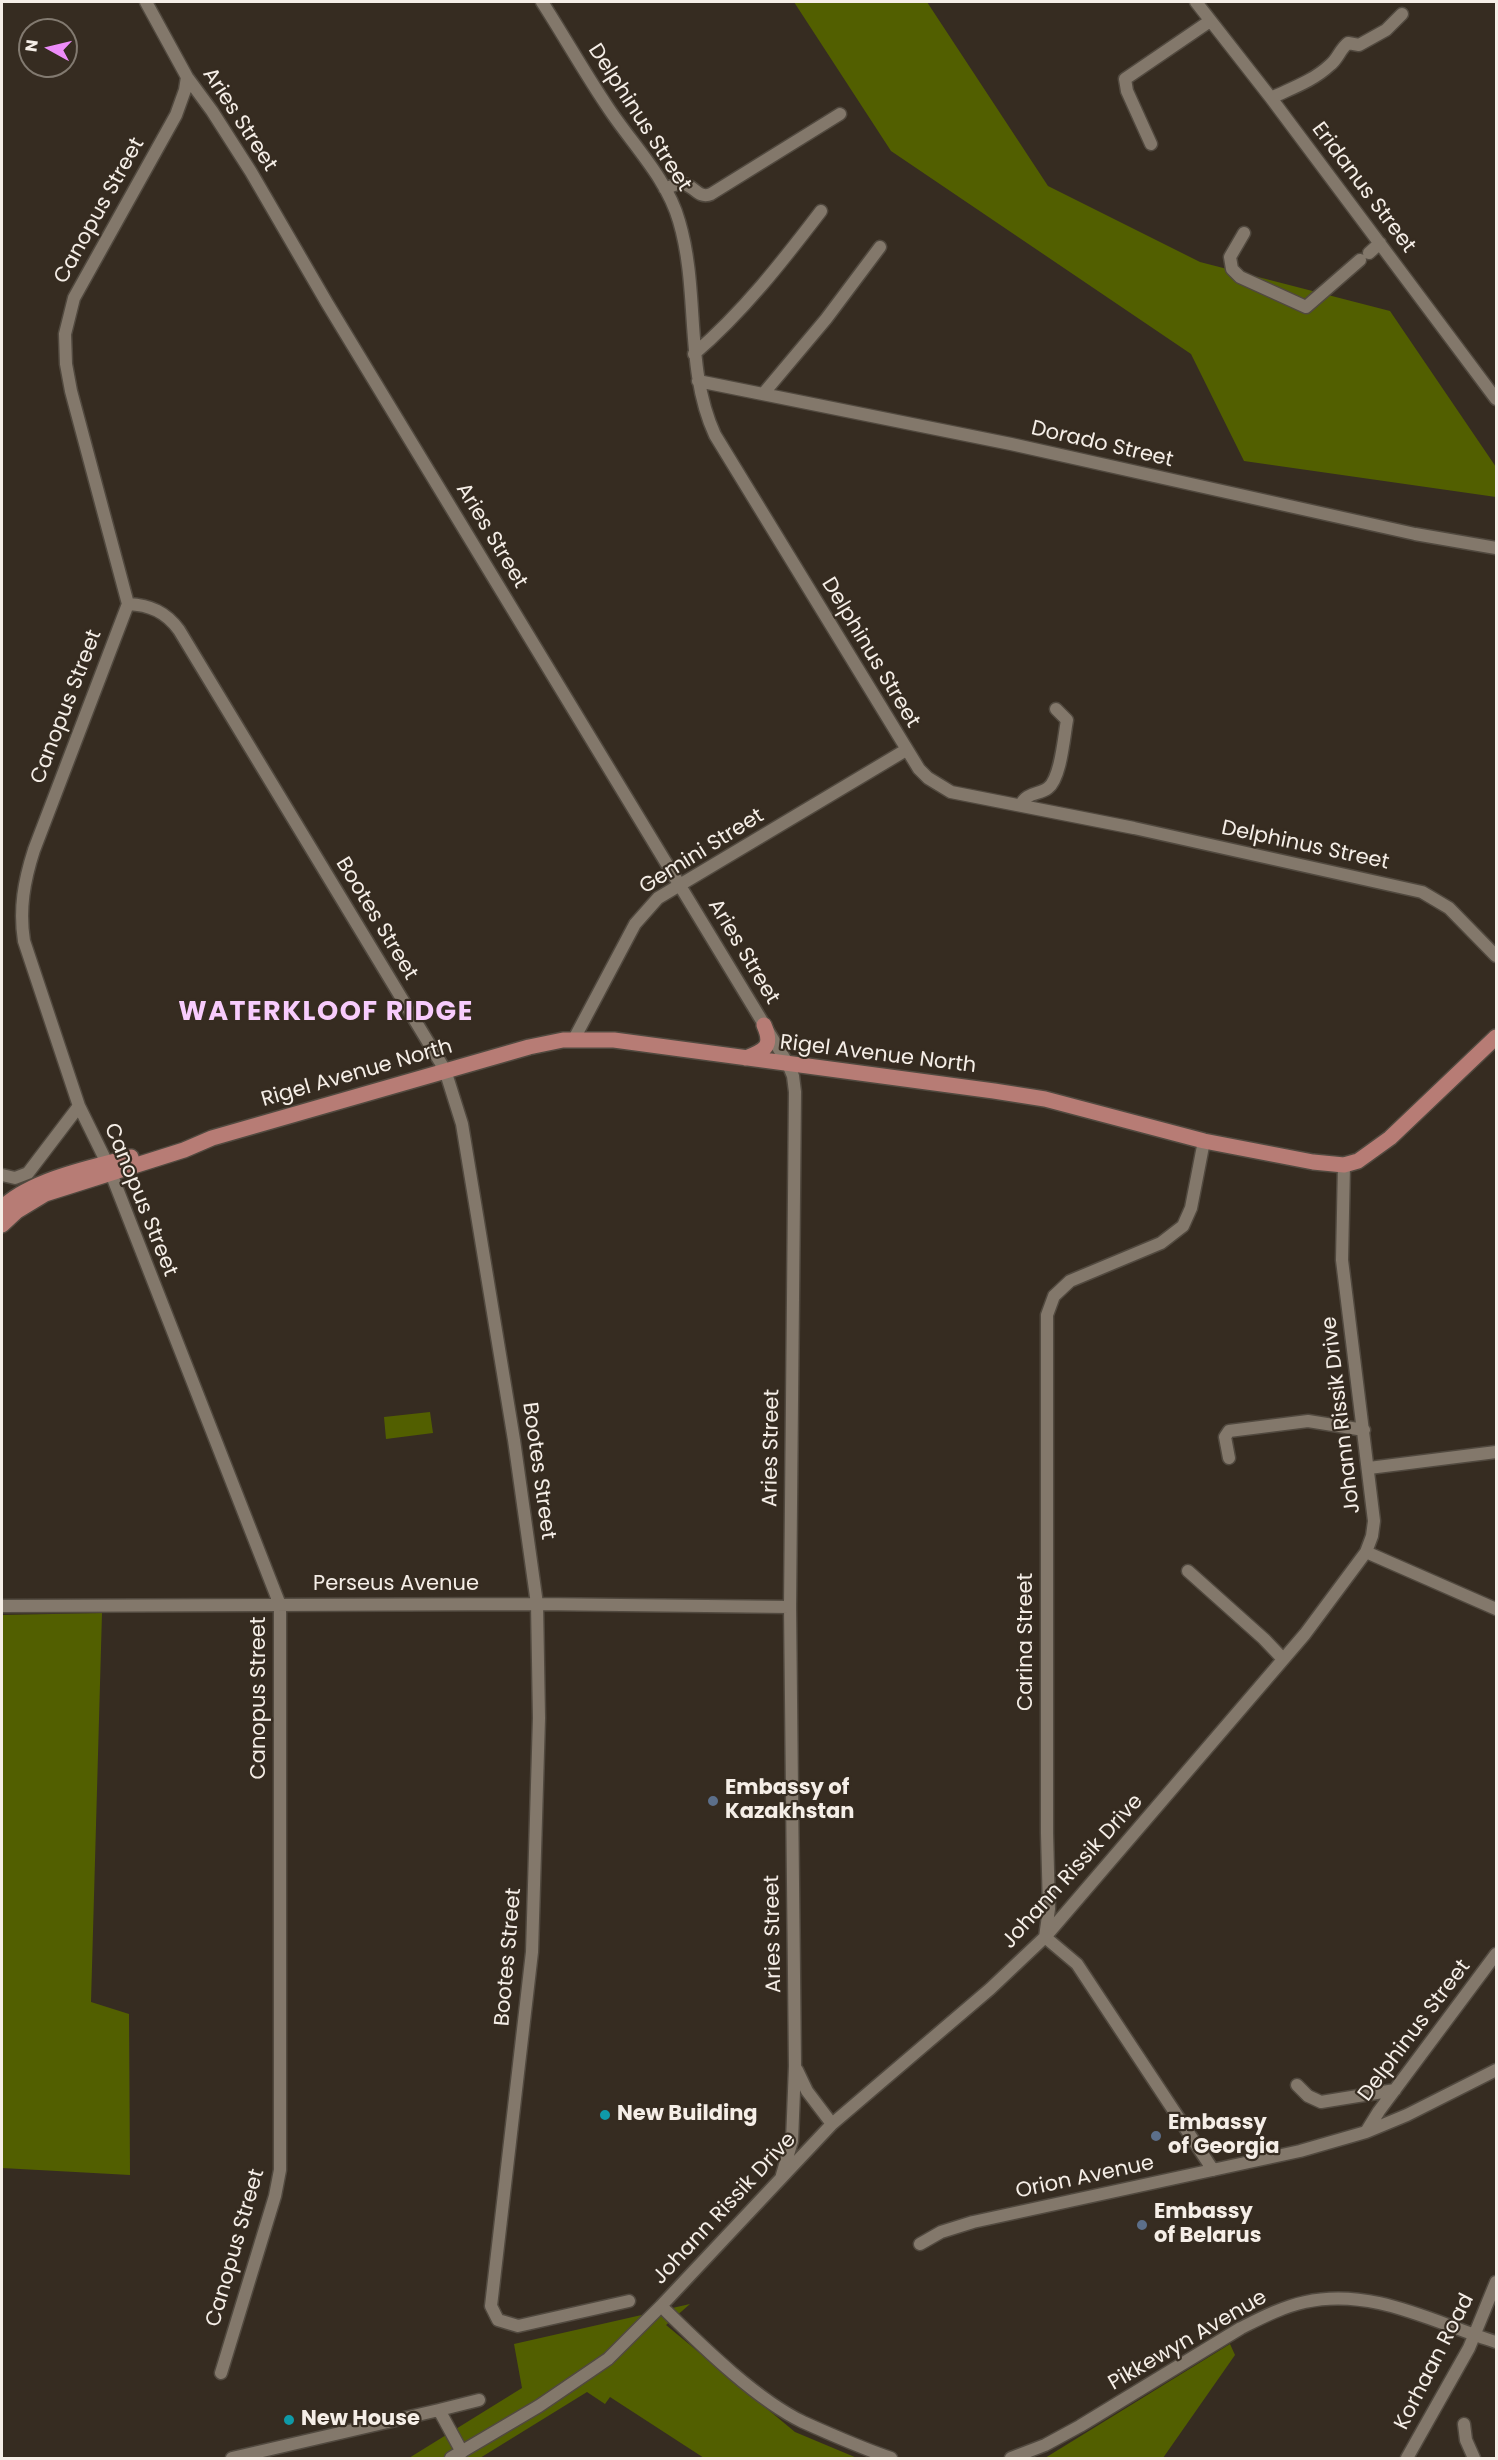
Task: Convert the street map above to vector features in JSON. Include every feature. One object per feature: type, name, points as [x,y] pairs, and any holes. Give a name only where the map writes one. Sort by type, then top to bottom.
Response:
[{"type":"main road","points":[[746,1058],[759,1053],[767,1046],[768,1038],[764,1025]]},
{"type":"main road","points":[[1344,1165],[1358,1161],[1390,1138],[1497,1037]]},
{"type":"main road","name":"Rigel Avenue North","points":[[2,1208],[17,1196],[32,1189],[184,1150],[212,1138],[529,1047],[574,1039],[615,1040],[1045,1099],[1204,1141],[1313,1162],[1344,1165]]},
{"type":"main road","name":"Rigel Avenue North","points":[[2,1225],[29,1203],[45,1194],[108,1169]]},
{"type":"street","name":"Aries Street","points":[[146,2],[187,76],[251,172],[327,303],[788,1064],[793,1076],[795,1092],[790,1607],[795,2066],[792,2141],[782,2175]]},
{"type":"street","name":"Delphinus Street","points":[[542,2],[607,106],[665,189],[681,230],[689,272],[698,381],[707,418],[715,435],[906,750],[928,778],[951,792],[1021,805],[1422,892],[1449,908],[1497,956]]},
{"type":"street","name":"Eridanus Street","points":[[1196,2],[1272,98],[1497,399]]},
{"type":"street","points":[[1272,98],[1308,83],[1332,64],[1348,43],[1359,45],[1386,30],[1402,14]]},
{"type":"street","points":[[1151,144],[1127,91],[1125,79],[1210,21]]},
{"type":"street","name":"Canopus Street","points":[[187,76],[185,90],[173,120],[74,298],[65,334],[71,391],[128,604],[34,850],[24,880],[21,921],[24,941],[79,1106],[108,1169],[280,1605],[280,2170],[272,2205],[220,2373]]},
{"type":"street","points":[[665,189],[686,184],[700,194],[706,196],[711,194],[840,114]]},
{"type":"street","points":[[694,354],[722,330],[750,300],[821,211]]},
{"type":"street","points":[[1244,233],[1230,257],[1232,269],[1240,277],[1306,307],[1380,243]]},
{"type":"street","points":[[763,394],[826,319],[880,247]]},
{"type":"street","name":"Dorado Street","points":[[698,381],[1011,444],[1415,534],[1497,548]]},
{"type":"street","name":"Bootes Street","points":[[128,604],[153,607],[172,619],[446,1070],[462,1124],[512,1428],[537,1604],[539,1718],[531,1952],[491,2306],[498,2320],[518,2326],[629,2301]]},
{"type":"street","points":[[1021,805],[1026,797],[1047,789],[1057,773],[1067,720],[1056,709]]},
{"type":"street","name":"Gemini Street","points":[[574,1039],[634,924],[658,898],[906,750]]},
{"type":"street","points":[[2,1175],[20,1177],[28,1173],[79,1106]]},
{"type":"street","name":"Carina Street","points":[[1045,1937],[1049,1909],[1047,1315],[1054,1296],[1070,1281],[1161,1243],[1183,1226],[1191,1208],[1204,1141]]},
{"type":"street","name":"Johann Rissik Drive","points":[[456,2455],[593,2371],[608,2359],[832,2124],[981,1996],[1045,1937],[1283,1659],[1345,1583],[1366,1552],[1372,1536],[1374,1521],[1342,1260],[1344,1165]]},
{"type":"street","points":[[1229,1458],[1225,1437],[1229,1431],[1308,1421],[1364,1430]]},
{"type":"street","points":[[1369,1468],[1497,1452]]},
{"type":"street","points":[[1366,1552],[1497,1609]]},
{"type":"street","points":[[1188,1571],[1283,1659]]},
{"type":"street","name":"Perseus Avenue","points":[[2,1606],[537,1604],[790,1607]]},
{"type":"street","points":[[1045,1937],[1077,1964],[1213,2170]]},
{"type":"street","name":"Delphinus Street","points":[[1366,2132],[1497,1954]]},
{"type":"street","name":"Aries Street","points":[[795,2066],[807,2091],[832,2124]]},
{"type":"street","name":"Orion Avenue","points":[[920,2244],[941,2232],[973,2222],[1300,2151],[1366,2132],[1407,2115],[1497,2070]]},
{"type":"street","points":[[1297,2085],[1308,2096],[1322,2102],[1395,2090]]},
{"type":"street","name":"Korhaan Road","points":[[1407,2458],[1454,2375],[1497,2282]]},
{"type":"street","name":"Pikkewyn Avenue","points":[[1011,2458],[1045,2445],[1080,2426],[1241,2328],[1274,2312],[1303,2302],[1335,2299],[1370,2301],[1412,2312],[1497,2342]]},
{"type":"street","points":[[661,2306],[742,2380],[784,2410],[802,2421],[891,2458]]},
{"type":"street","points":[[232,2458],[479,2400]]},
{"type":"street","points":[[439,2410],[456,2455]]},
{"type":"street","points":[[1464,2424],[1474,2458]]},
{"type":"green space","points":[[794,2],[927,2],[1048,186],[1200,262],[1390,311],[1496,467],[1496,497],[1244,461],[1191,354],[891,151]]},
{"type":"green space","points":[[430,1412],[433,1433],[386,1439],[384,1417]]},
{"type":"green space","points":[[102,1613],[91,2002],[129,2014],[130,2175],[2,2168],[2,1615]]},
{"type":"green space","points":[[690,2304],[666,2325],[795,2432],[857,2458],[704,2458],[610,2397],[605,2404],[587,2392],[480,2458],[409,2458],[522,2388],[514,2344]]},
{"type":"green space","points":[[1230,2344],[1235,2355],[1163,2458],[1045,2458]]},
{"type":"place","name":"Embassy of Kazakhstan","points":[[713,1801]]},
{"type":"place","name":"New Building","points":[[605,2115]]},
{"type":"place","name":"Embassy of Georgia","points":[[1156,2136]]},
{"type":"place","name":"Embassy of Belarus","points":[[1142,2225]]},
{"type":"place","name":"New House","points":[[289,2420]]},
{"type":"district","name":"WATERKLOOF RIDGE","points":[[326,1013]]}]
